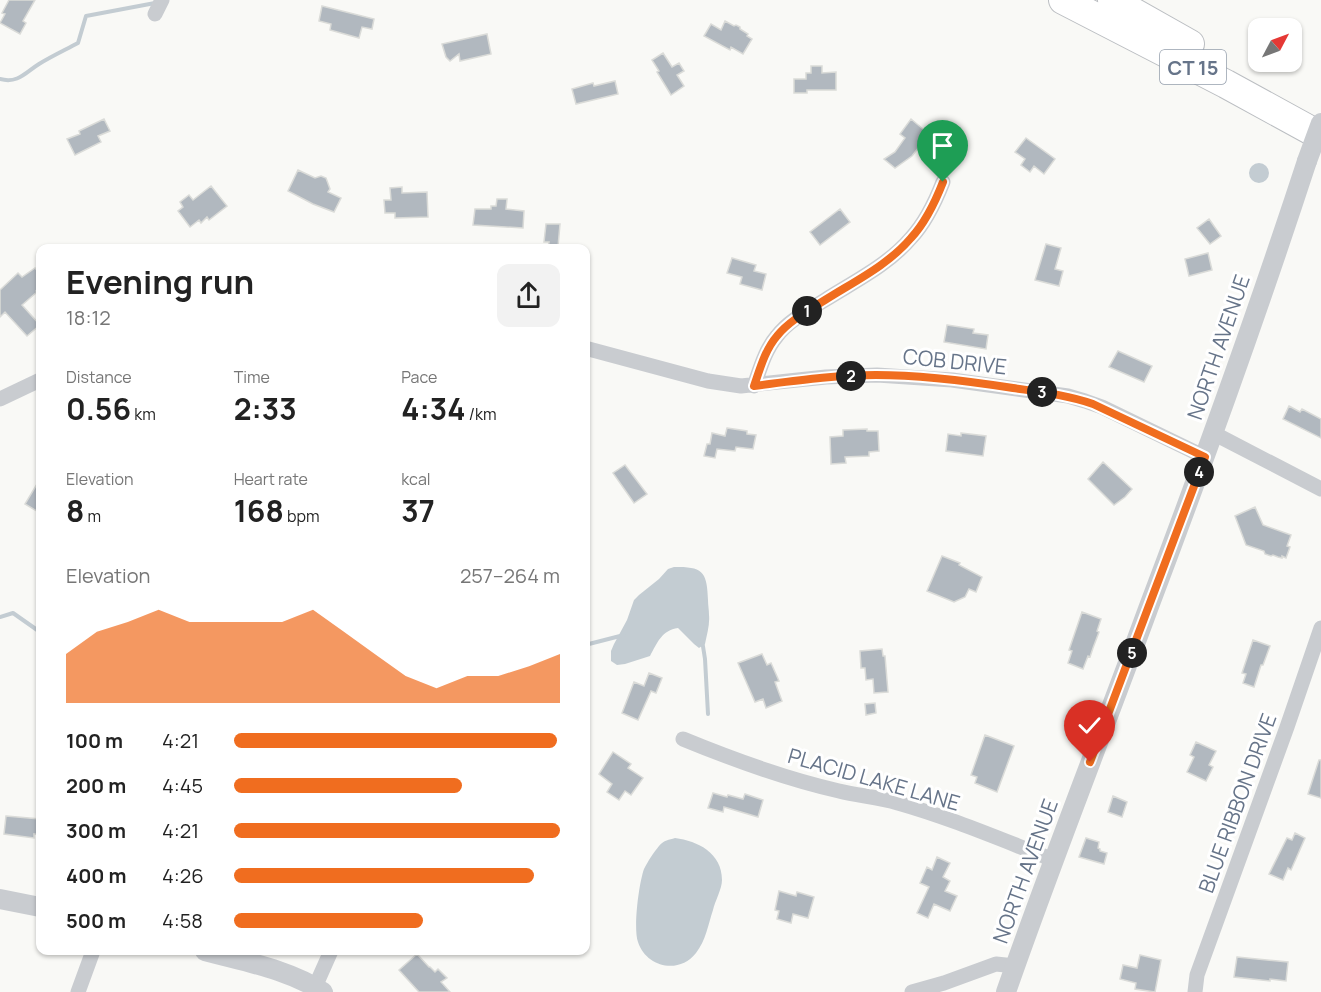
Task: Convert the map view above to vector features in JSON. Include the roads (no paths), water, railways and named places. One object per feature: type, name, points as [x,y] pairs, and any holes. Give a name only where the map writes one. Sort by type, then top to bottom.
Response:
[{"type":"highway","name":"CT 15","points":[[1063,0],[1216,79],[1314,148]]},
{"type":"highway","name":"CT 15","points":[[1112,0],[1321,116]]},
{"type":"street","name":"NORTH AVENUE","points":[[1006,992],[1053,860],[1205,457],[1321,123]]},
{"type":"street","points":[[754,386],[766,352],[777,335],[795,320],[880,266],[900,250],[913,236],[943,182]]},
{"type":"street","name":"COB DRIVE","points":[[590,349],[714,382],[741,386],[826,377],[877,375],[952,380],[1044,392],[1093,404],[1205,457]]},
{"type":"street","points":[[0,399],[36,382]]},
{"type":"street","points":[[1213,433],[1321,489]]},
{"type":"street","name":"BLUE RIBBON DRIVE","points":[[1195,992],[1197,975],[1321,628]]},
{"type":"street","name":"PLACID LAKE LANE","points":[[683,739],[736,761],[800,781],[908,806],[1053,860]]},
{"type":"street","points":[[0,899],[36,906]]},
{"type":"street","points":[[78,992],[92,955]]},
{"type":"street","points":[[220,955],[275,970],[319,990],[330,955]]},
{"type":"street","points":[[912,992],[996,964],[1015,966]]},
{"type":"waterway","points":[[0,79],[17,79],[78,43],[86,16],[155,3]]},
{"type":"waterway","points":[[0,617],[13,613],[36,629]]},
{"type":"waterway","points":[[590,644],[624,635]]},
{"type":"waterway","points":[[702,640],[708,714]]}]
